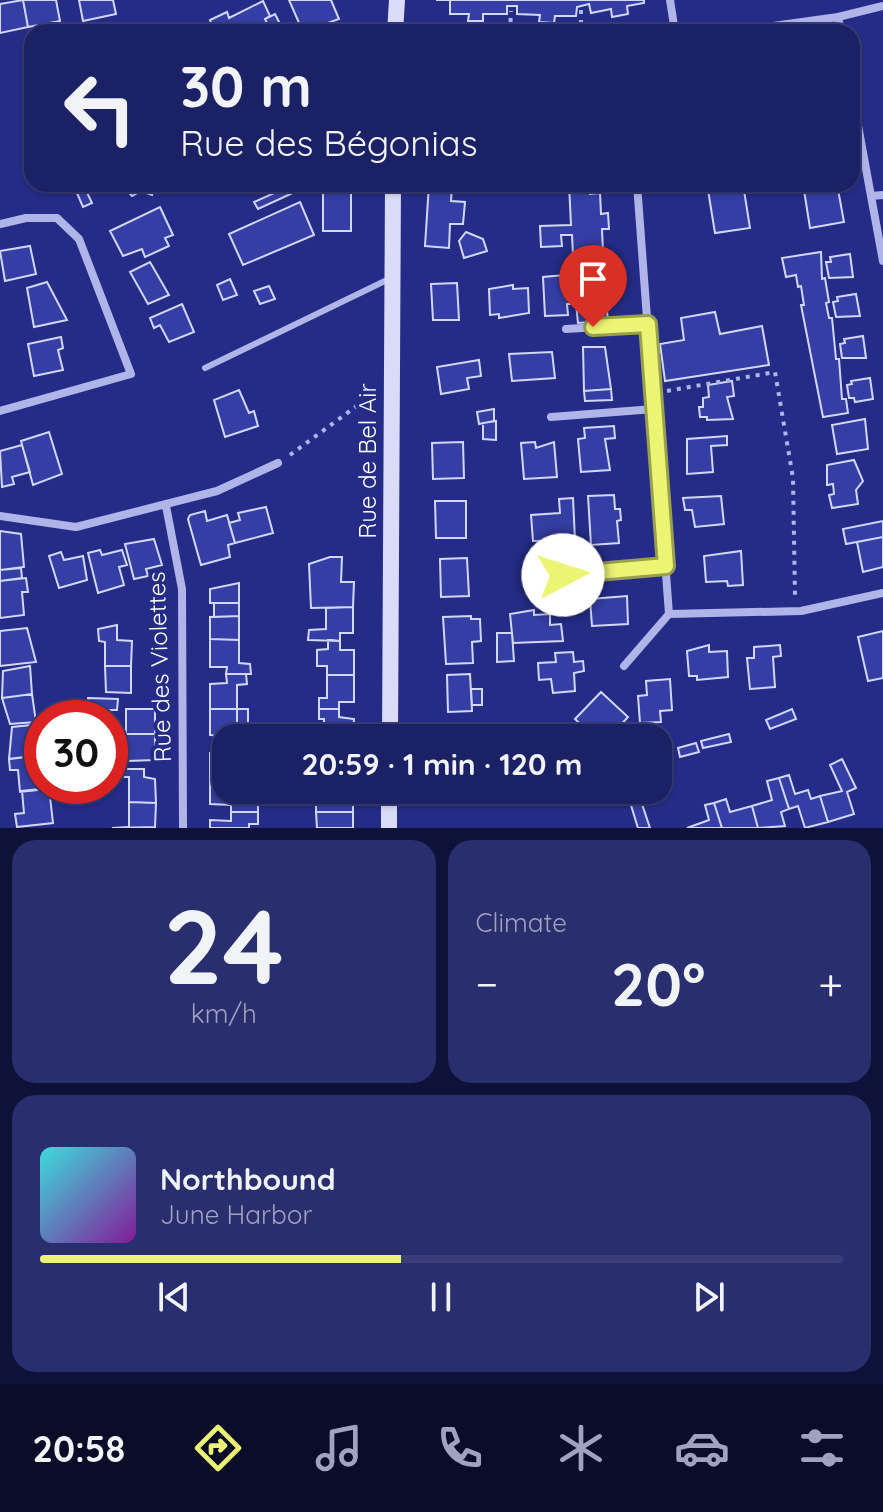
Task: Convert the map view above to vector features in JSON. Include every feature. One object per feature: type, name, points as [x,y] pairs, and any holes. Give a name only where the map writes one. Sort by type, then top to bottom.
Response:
[{"type":"main road","points":[[396,24],[397,0]]},
{"type":"main road","name":"Rue de Bel Air","points":[[390,724],[393,192]]},
{"type":"main road","points":[[389,804],[389,828]]},
{"type":"street","points":[[670,0],[674,24]]},
{"type":"street","points":[[787,24],[838,17],[883,6]]},
{"type":"street","points":[[838,17],[839,24]]},
{"type":"street","points":[[860,136],[883,261]]},
{"type":"street","points":[[624,666],[669,614],[638,192]]},
{"type":"street","points":[[871,196],[883,195]]},
{"type":"street","points":[[0,224],[26,218],[57,218],[79,239],[131,374],[0,411]]},
{"type":"street","points":[[566,329],[648,324]]},
{"type":"street","points":[[551,417],[654,409]]},
{"type":"street","points":[[0,516],[76,527],[217,491],[278,463]]},
{"type":"street","name":"Rue des Violettes","points":[[166,506],[182,589],[183,828]]},
{"type":"street","points":[[563,575],[666,566]]},
{"type":"street","points":[[669,614],[795,611],[883,593]]},
{"type":"lane","points":[[205,368],[392,278]]},
{"type":"path","points":[[581,10],[581,24]]},
{"type":"path","points":[[510,24],[511,11]]},
{"type":"path","points":[[653,393],[775,372],[793,478],[795,611]]},
{"type":"path","points":[[278,463],[392,380]]},
{"type":"building","points":[[23,0],[56,0],[60,21],[27,24]]},
{"type":"building","points":[[23,0],[27,24],[24,24],[24,28],[0,33],[0,4]]},
{"type":"building","points":[[79,0],[113,0],[116,14],[83,21]]},
{"type":"building","points":[[289,0],[331,0],[339,19],[325,24],[300,24]]},
{"type":"building","points":[[450,0],[644,0],[644,3],[627,6],[628,14],[612,17],[611,9],[591,13],[589,4],[577,7],[576,16],[555,16],[554,23],[539,22],[540,15],[517,14],[517,6],[507,6],[507,14],[483,14],[483,21],[468,21],[469,14],[450,14]]},
{"type":"building","points":[[263,1],[270,16],[265,19],[267,24],[212,24],[210,20],[227,12],[229,18]]},
{"type":"building","points":[[275,14],[280,24],[267,24],[265,19]]},
{"type":"building","points":[[76,192],[87,192],[92,203],[83,207]]},
{"type":"building","points":[[276,192],[295,192],[258,209],[254,202]]},
{"type":"building","points":[[323,192],[351,192],[351,231],[323,231]]},
{"type":"building","points":[[428,192],[452,192],[451,201],[465,202],[463,224],[450,224],[449,248],[425,246]]},
{"type":"building","points":[[569,192],[600,193],[601,214],[608,213],[609,229],[602,229],[603,252],[594,252],[595,263],[604,263],[605,284],[613,284],[613,299],[606,300],[608,321],[578,323],[576,304],[567,304],[568,315],[545,316],[543,277],[565,275],[566,295],[575,294],[572,235],[561,235],[562,246],[541,247],[540,226],[571,225]]},
{"type":"building","points":[[708,192],[744,192],[750,228],[715,233]]},
{"type":"building","points":[[804,192],[838,192],[844,222],[810,228]]},
{"type":"building","points":[[300,202],[314,235],[243,265],[229,234]]},
{"type":"building","points":[[160,207],[173,235],[165,238],[169,246],[145,257],[142,249],[123,256],[110,231]]},
{"type":"building","points":[[466,232],[483,239],[487,251],[464,258],[459,241]]},
{"type":"building","points":[[30,246],[36,274],[5,281],[0,251]]},
{"type":"building","points":[[821,252],[822,279],[825,278],[829,302],[826,303],[829,318],[832,318],[836,359],[839,359],[842,399],[846,399],[848,413],[823,417],[801,305],[804,305],[801,286],[798,287],[796,275],[786,277],[782,258]]},
{"type":"building","points":[[850,254],[853,277],[829,278],[826,262],[831,262],[830,257]]},
{"type":"building","points":[[150,262],[169,295],[148,304],[130,272]]},
{"type":"building","points":[[230,279],[237,295],[223,300],[217,285]]},
{"type":"building","points":[[47,282],[67,320],[34,327],[27,288]]},
{"type":"building","points":[[457,283],[459,320],[433,320],[431,284]]},
{"type":"building","points":[[513,285],[513,289],[528,288],[529,313],[499,318],[499,314],[490,315],[489,289]]},
{"type":"building","points":[[269,286],[275,299],[260,304],[254,291]]},
{"type":"building","points":[[856,294],[860,316],[836,317],[833,302],[838,301],[837,297]]},
{"type":"building","points":[[182,304],[194,332],[169,342],[160,325],[154,328],[150,318]]},
{"type":"building","points":[[715,312],[720,334],[762,326],[769,365],[665,381],[660,344],[684,340],[681,318]]},
{"type":"building","points":[[863,336],[866,358],[842,358],[840,344],[845,343],[844,339]]},
{"type":"building","points":[[61,337],[63,348],[58,350],[63,370],[34,376],[28,344]]},
{"type":"building","points":[[583,347],[605,347],[611,389],[584,391]]},
{"type":"building","points":[[552,352],[555,378],[512,381],[509,354]]},
{"type":"building","points":[[479,360],[481,376],[467,378],[469,389],[441,394],[437,367]]},
{"type":"building","points":[[870,378],[873,399],[855,402],[854,398],[849,398],[847,385],[852,384],[851,381]]},
{"type":"building","points":[[732,381],[734,396],[727,397],[733,419],[707,420],[707,417],[700,417],[699,407],[703,407],[703,398],[709,397],[708,385]]},
{"type":"building","points":[[611,389],[612,400],[585,401],[584,391]]},
{"type":"building","points":[[239,390],[249,413],[254,411],[258,426],[225,437],[214,400]]},
{"type":"building","points":[[494,409],[494,421],[479,424],[477,412]]},
{"type":"building","points":[[865,419],[868,449],[837,454],[832,425]]},
{"type":"building","points":[[496,421],[496,440],[483,439],[483,423]]},
{"type":"building","points":[[614,426],[615,438],[605,439],[610,470],[581,472],[578,439],[585,438],[584,428]]},
{"type":"building","points":[[49,432],[62,474],[33,485],[21,441]]},
{"type":"building","points":[[727,436],[727,445],[711,446],[713,472],[687,474],[687,439]]},
{"type":"building","points":[[463,442],[464,478],[433,479],[432,443]]},
{"type":"building","points":[[535,442],[536,448],[554,442],[557,477],[524,479],[521,443]]},
{"type":"building","points":[[22,445],[30,472],[12,477],[14,484],[2,487],[0,451]]},
{"type":"building","points":[[854,460],[863,481],[856,490],[858,504],[832,508],[829,495],[834,494],[833,484],[827,485],[827,465]]},
{"type":"building","points":[[614,495],[615,509],[620,509],[621,520],[617,521],[619,543],[591,545],[588,496]]},
{"type":"building","points":[[721,496],[724,524],[695,527],[692,510],[685,510],[683,498]]},
{"type":"building","points":[[573,498],[575,540],[533,541],[531,515],[560,513],[559,499]]},
{"type":"building","points":[[435,501],[466,501],[466,538],[436,538]]},
{"type":"building","points":[[266,507],[273,533],[235,543],[229,523],[240,520],[238,513]]},
{"type":"building","points":[[205,511],[207,521],[227,515],[235,543],[228,545],[230,557],[201,565],[188,519],[190,515]]},
{"type":"building","points":[[883,521],[883,537],[846,544],[843,529]]},
{"type":"building","points":[[0,531],[21,534],[24,567],[0,570]]},
{"type":"building","points":[[883,537],[883,567],[863,572],[857,542]]},
{"type":"building","points":[[154,539],[162,565],[146,569],[148,576],[134,579],[125,544]]},
{"type":"building","points":[[100,550],[102,555],[122,550],[127,565],[119,567],[124,585],[98,593],[88,553]]},
{"type":"building","points":[[741,551],[743,585],[728,586],[727,581],[706,582],[704,556]]},
{"type":"building","points":[[61,552],[64,560],[83,556],[87,580],[59,588],[49,556]]},
{"type":"building","points":[[330,557],[342,557],[341,582],[354,582],[353,607],[311,608],[309,564]]},
{"type":"building","points":[[467,558],[469,596],[441,597],[440,559]]},
{"type":"building","points":[[21,568],[22,578],[0,581],[0,570]]},
{"type":"building","points":[[26,578],[28,592],[22,592],[24,615],[0,618],[0,581]]},
{"type":"building","points":[[239,583],[239,603],[210,603],[210,589]]},
{"type":"building","points":[[627,596],[628,624],[592,626],[590,599]]},
{"type":"building","points":[[214,603],[239,603],[239,616],[214,617]]},
{"type":"building","points":[[353,607],[353,633],[340,633],[340,641],[308,640],[309,630],[326,629],[326,608]]},
{"type":"building","points":[[534,610],[534,615],[550,614],[550,625],[561,624],[563,641],[513,643],[510,614]]},
{"type":"building","points":[[239,616],[239,640],[210,639],[210,617]]},
{"type":"building","points":[[471,616],[471,619],[480,619],[481,641],[472,642],[473,663],[446,664],[443,617]]},
{"type":"building","points":[[117,625],[117,640],[132,641],[131,666],[105,666],[105,642],[99,641],[98,629]]},
{"type":"building","points":[[27,628],[36,662],[0,666],[0,631]]},
{"type":"building","points":[[883,631],[883,678],[868,681],[858,637]]},
{"type":"building","points":[[497,633],[512,633],[514,661],[497,662]]},
{"type":"building","points":[[210,639],[239,640],[239,663],[250,664],[251,674],[226,674],[227,667],[210,667]]},
{"type":"building","points":[[328,640],[340,641],[340,650],[354,650],[354,675],[327,675],[327,666],[317,666],[317,650],[328,649]]},
{"type":"building","points":[[709,645],[709,652],[727,651],[728,677],[697,680],[697,676],[689,676],[687,651]]},
{"type":"building","points":[[780,645],[781,656],[773,657],[775,687],[750,689],[747,658],[754,658],[754,647]]},
{"type":"building","points":[[573,652],[574,662],[583,661],[584,671],[574,673],[575,691],[553,693],[551,679],[539,680],[538,663],[556,662],[555,653]]},
{"type":"building","points":[[30,666],[32,694],[2,698],[3,671]]},
{"type":"building","points":[[105,666],[131,666],[131,693],[106,692]]},
{"type":"building","points":[[226,674],[246,674],[247,684],[237,685],[237,709],[210,709],[210,684],[227,683]]},
{"type":"building","points":[[470,674],[472,711],[448,712],[447,675]]},
{"type":"building","points":[[327,675],[354,675],[354,702],[339,702],[339,709],[319,709],[319,698],[327,698]]},
{"type":"building","points":[[670,679],[672,710],[660,711],[661,722],[640,723],[638,696],[647,695],[646,681]]},
{"type":"building","points":[[471,689],[482,689],[482,705],[472,705]]},
{"type":"building","points":[[601,692],[628,717],[622,724],[580,724],[575,719]]},
{"type":"building","points":[[32,694],[33,700],[24,700],[24,723],[10,724],[2,698]]},
{"type":"building","points":[[88,698],[118,699],[118,700]]},
{"type":"building","points":[[128,709],[155,709],[155,734],[128,734]]},
{"type":"building","points":[[210,709],[237,709],[237,724],[212,724],[210,735]]},
{"type":"building","points":[[237,709],[248,709],[248,724],[237,724]]},
{"type":"building","points":[[319,709],[339,709],[339,717],[354,719],[354,724],[324,724],[324,719],[319,719]]},
{"type":"building","points":[[792,709],[796,719],[770,729],[766,720]]},
{"type":"building","points":[[24,726],[24,757],[9,759],[12,727]]},
{"type":"building","points":[[128,734],[155,734],[155,760],[128,761]]},
{"type":"building","points":[[729,734],[731,742],[703,748],[701,741]]},
{"type":"building","points":[[696,743],[699,752],[680,757],[678,748]]},
{"type":"building","points":[[210,753],[212,753],[212,778]]},
{"type":"building","points":[[24,757],[24,792],[20,792],[18,770],[10,770],[9,759]]},
{"type":"building","points":[[842,759],[856,788],[847,792],[854,814],[828,822],[820,796],[842,791],[830,765]]},
{"type":"building","points":[[128,769],[144,769],[144,777],[155,779],[156,803],[129,802]]},
{"type":"building","points":[[789,775],[795,794],[808,790],[811,799],[820,796],[828,822],[805,828],[798,806],[789,809],[779,778]]},
{"type":"building","points":[[212,778],[212,804],[258,804],[258,812],[231,812],[231,805],[210,804]]},
{"type":"building","points":[[779,778],[789,809],[781,812],[785,826],[758,828],[752,806],[772,800],[767,781]]},
{"type":"building","points":[[22,791],[24,804],[51,804],[53,823],[17,827],[15,814],[24,813]]},
{"type":"building","points":[[726,799],[730,812],[752,806],[758,828],[722,828],[714,803]]},
{"type":"building","points":[[129,802],[156,803],[155,827],[112,828],[129,827]]},
{"type":"building","points":[[714,803],[722,828],[687,828],[709,820],[705,805]]},
{"type":"building","points":[[316,804],[353,804],[353,812],[316,812]]},
{"type":"building","points":[[631,804],[642,804],[650,828],[638,828]]},
{"type":"building","points":[[231,812],[258,812],[258,824],[249,824],[249,828],[210,828],[210,820],[231,821]]},
{"type":"building","points":[[316,812],[353,812],[353,828],[317,828]]},
{"type":"route","points":[[563,575],[666,566],[648,324],[593,327]]}]
